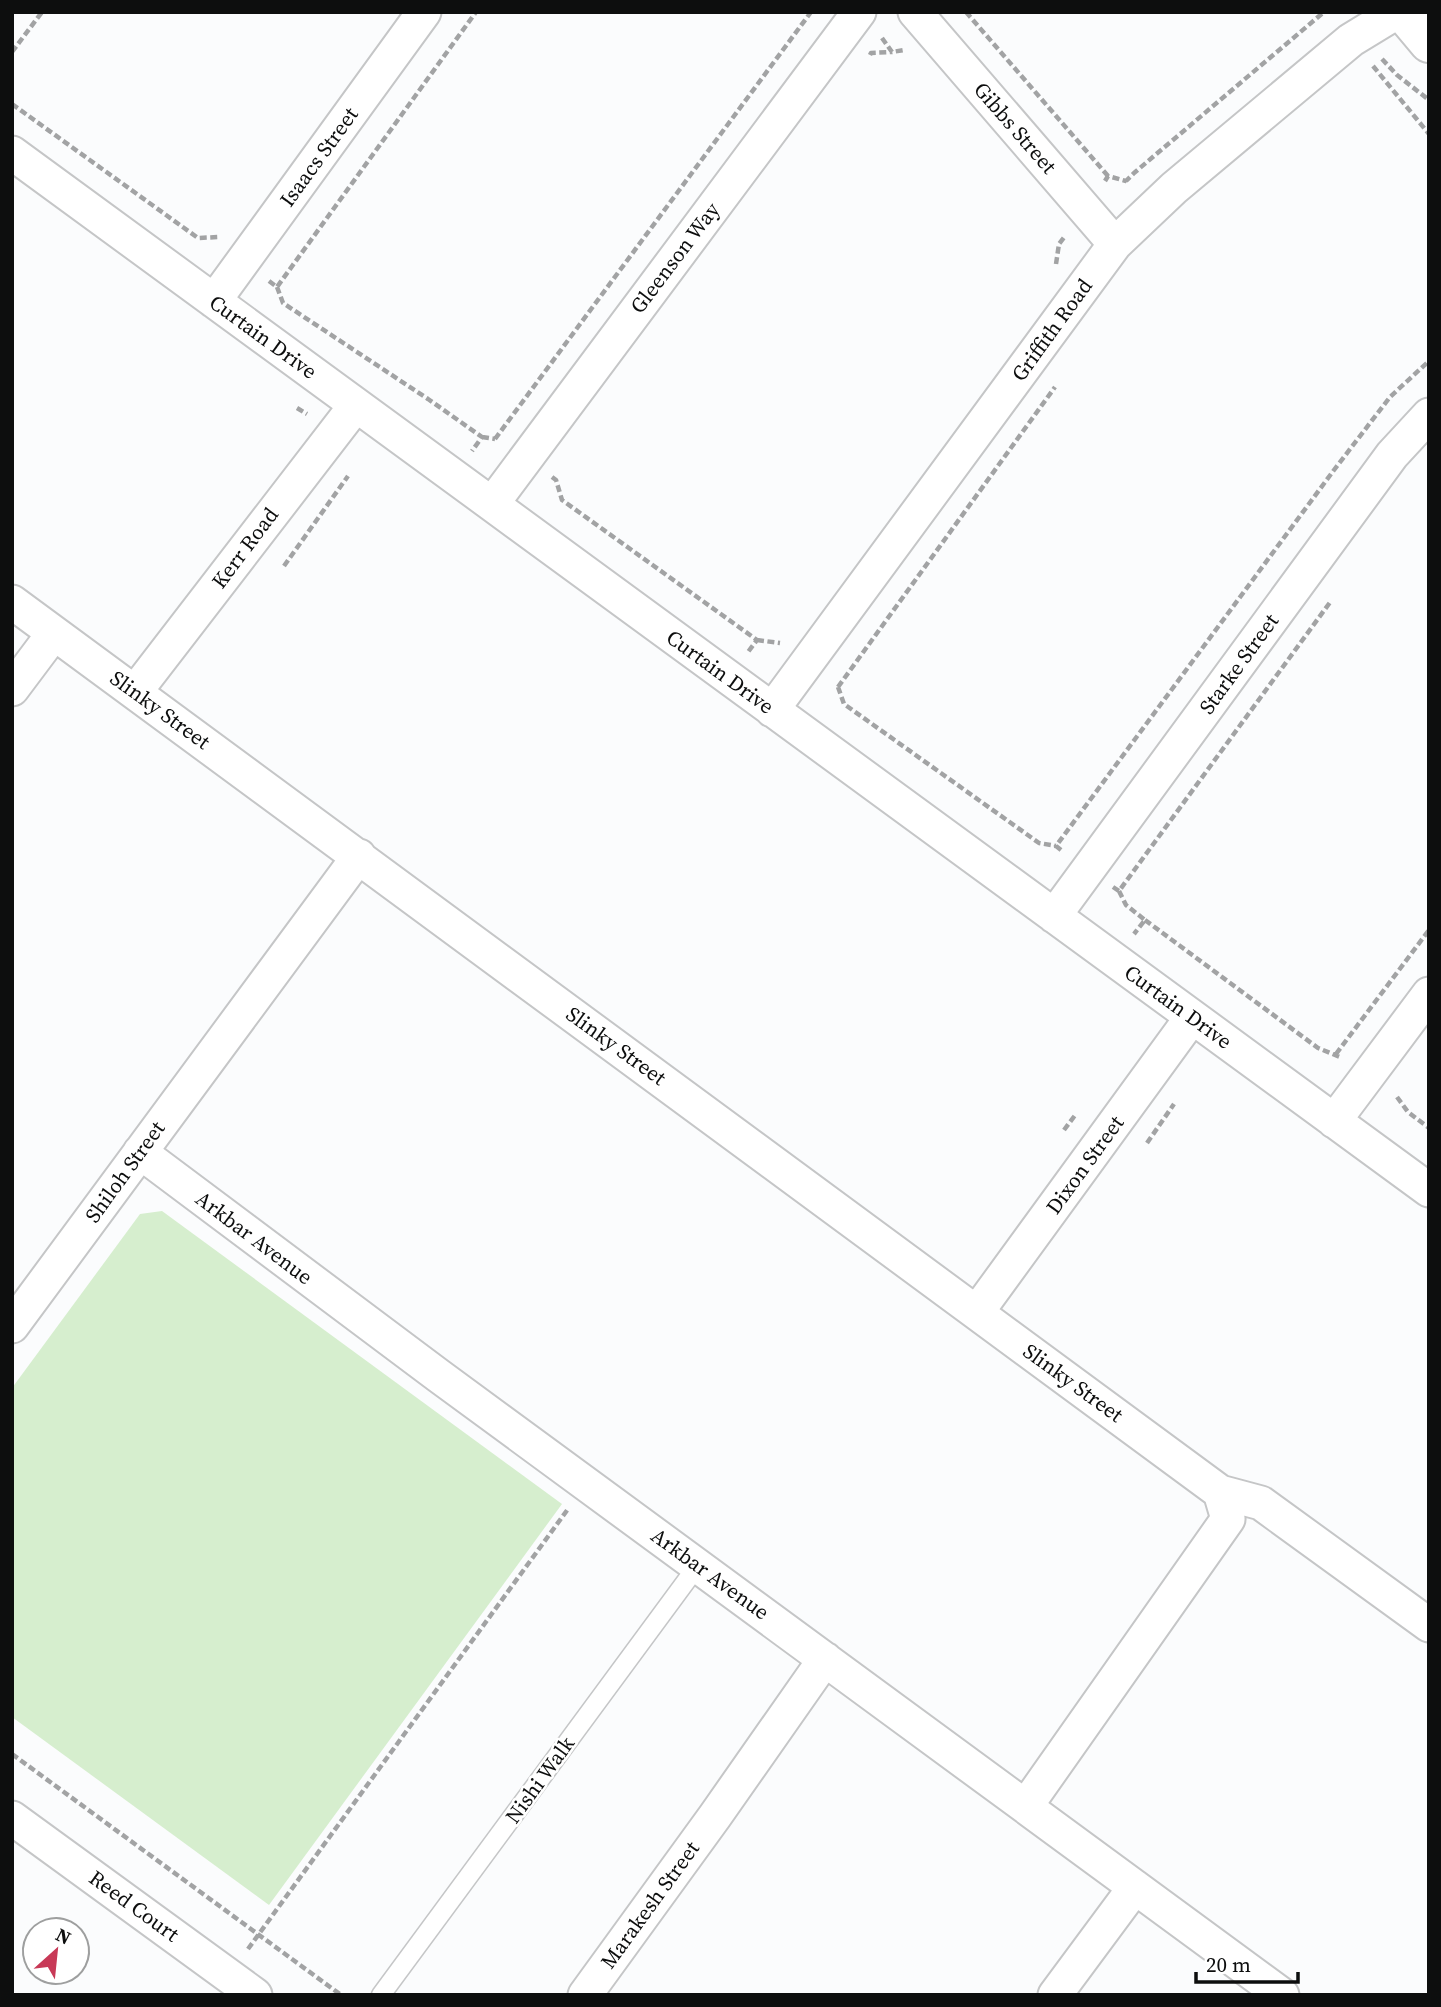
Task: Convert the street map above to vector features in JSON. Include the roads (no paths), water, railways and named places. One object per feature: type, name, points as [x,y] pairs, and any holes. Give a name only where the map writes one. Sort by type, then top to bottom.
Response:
[{"type":"street","name":"Isaacs Street","points":[[214,301],[424,12]]},
{"type":"street","name":"Gleenson Way","points":[[492,504],[859,12]]},
{"type":"street","name":"Gibbs Street","points":[[915,12],[1115,244]]},
{"type":"street","name":"Griffith Road","points":[[772,710],[1115,244],[1174,188],[1351,40],[1396,12]]},
{"type":"street","points":[[1403,12],[1428,42]]},
{"type":"street","name":"Curtain Drive","points":[[12,153],[1429,1191]]},
{"type":"street","name":"Kerr Road","points":[[135,692],[356,404]]},
{"type":"street","name":"Starke Street","points":[[1054,916],[1392,455],[1429,415]]},
{"type":"street","name":"Slinky Street","points":[[12,602],[1220,1492],[1261,1503],[1429,1625]]},
{"type":"street","points":[[12,689],[54,633]]},
{"type":"street","name":"Shiloh Street","points":[[14,1319],[359,856]]},
{"type":"street","points":[[1334,1121],[1429,994]]},
{"type":"street","name":"Dixon Street","points":[[977,1312],[1192,1017]]},
{"type":"street","name":"Arkbar Avenue","points":[[140,1152],[439,1376],[1282,1995]]},
{"type":"street","points":[[1026,1805],[1228,1519],[1220,1492]]},
{"type":"street","name":"Marakesh Street","points":[[585,1995],[825,1659]]},
{"type":"street","name":"Reed Court","points":[[12,1818],[222,1985],[255,1995]]},
{"type":"street","points":[[1055,1995],[1135,1887]]},
{"type":"lane","name":"Nishi Walk","points":[[381,1995],[698,1565]]}]
